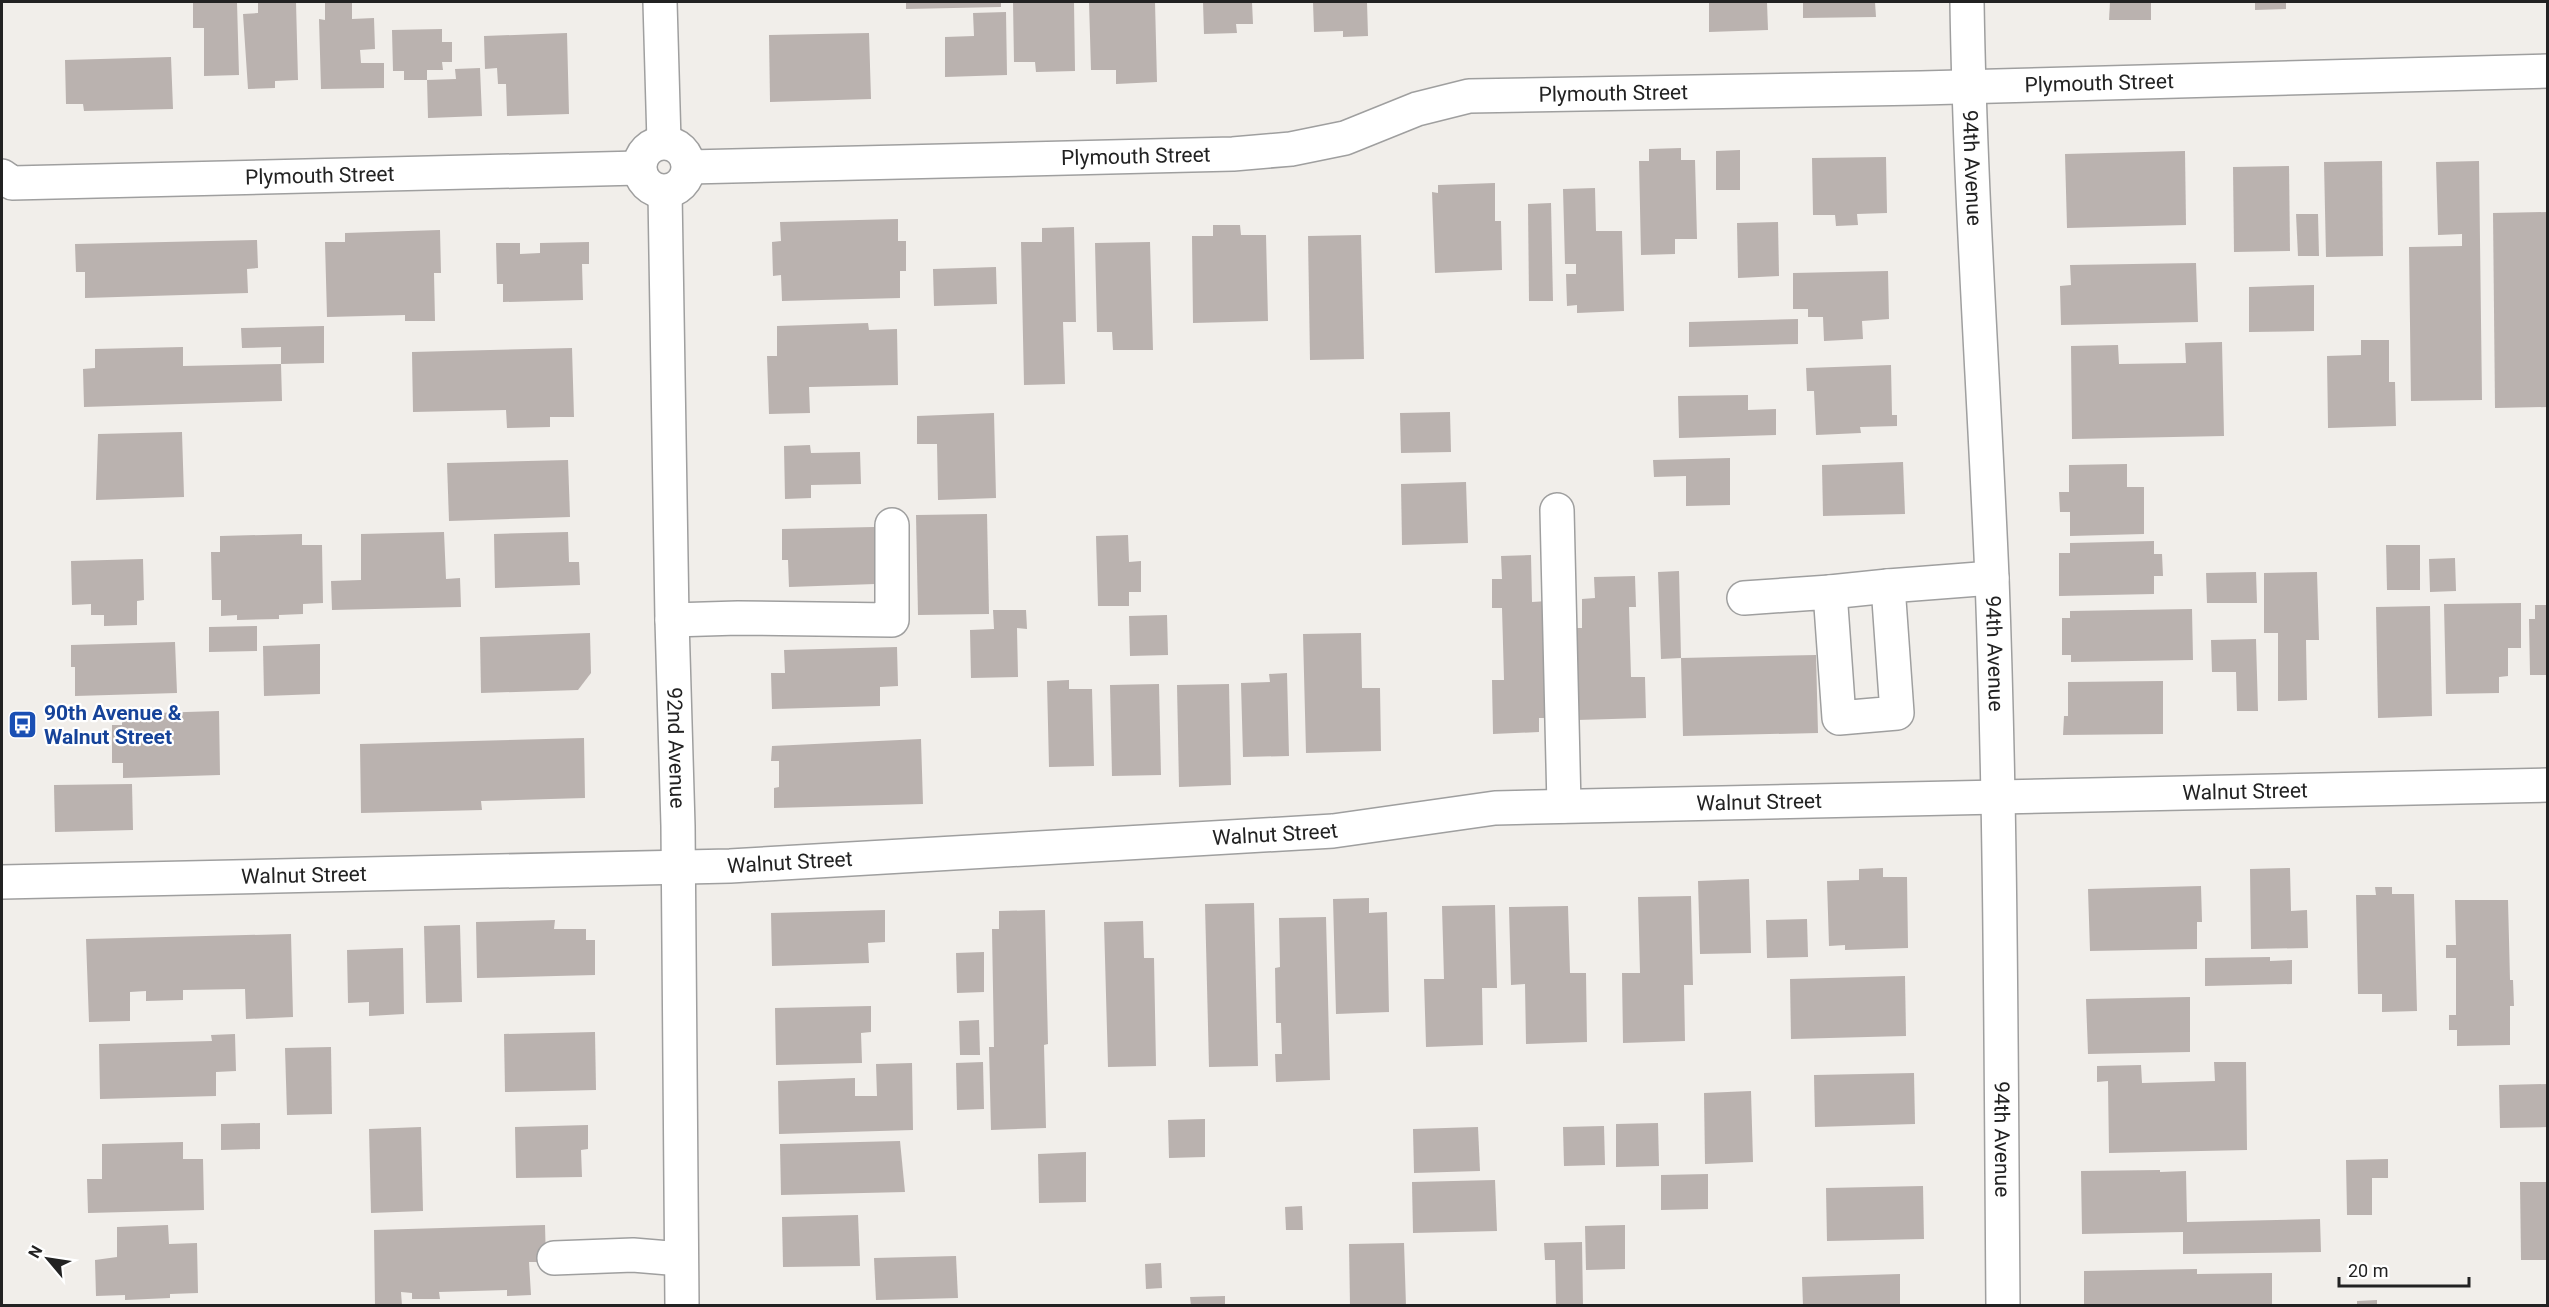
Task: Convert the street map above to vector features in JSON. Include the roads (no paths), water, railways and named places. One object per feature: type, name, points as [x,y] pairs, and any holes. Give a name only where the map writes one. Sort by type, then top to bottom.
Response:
[{"type":"street","points":[[660,2],[664,142]]},
{"type":"street","name":"94th Avenue","points":[[1967,2],[1992,578],[1998,796],[2003,1305]]},
{"type":"street","name":"Plymouth Street","points":[[689,167],[1233,154],[1291,149],[1345,138],[1417,109],[1469,96],[1969,87],[2547,71]]},
{"type":"street","points":[[664,142],[682,150],[689,167],[682,184],[665,192],[648,186],[639,168],[646,150],[654,144],[664,142]]},
{"type":"street","name":"Plymouth Street","points":[[2,176],[12,183],[21,183],[639,168]]},
{"type":"street","name":"92nd Avenue","points":[[665,192],[672,620],[679,867],[682,1305]]},
{"type":"street","points":[[1557,510],[1564,806]]},
{"type":"street","points":[[672,620],[738,618],[892,620],[892,525]]},
{"type":"street","points":[[1744,598],[1992,578]]},
{"type":"street","points":[[1830,592],[1839,718],[1897,713],[1888,586]]},
{"type":"street","name":"Walnut Street","points":[[2,882],[679,867],[1333,831],[1495,808],[2547,785]]},
{"type":"street","points":[[554,1258],[633,1255],[681,1259]]},
{"type":"place","name":"90th Avenue & Walnut Street","points":[[23,725]]}]
